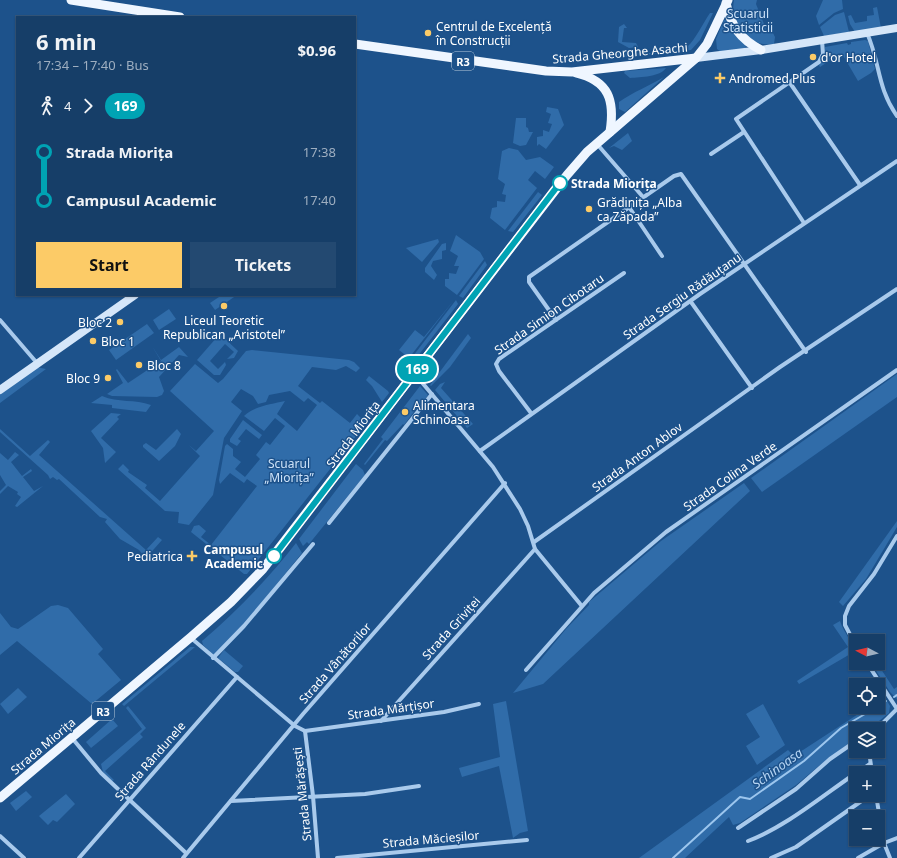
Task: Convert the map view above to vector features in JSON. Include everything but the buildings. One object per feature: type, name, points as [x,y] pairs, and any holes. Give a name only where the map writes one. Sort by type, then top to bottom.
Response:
[{"type":"main road","points":[[71,0],[174,16]]},
{"type":"main road","points":[[727,1],[730,19],[737,32],[746,42],[761,50]]},
{"type":"main road","name":"Strada Miorița","points":[[0,798],[191,637],[246,588],[263,569],[567,175],[596,144],[696,58],[707,44],[727,1]]},
{"type":"main road","name":"Strada Gheorghe Asachi","points":[[356,44],[514,68],[546,71],[572,72],[696,58]]},
{"type":"main road","name":"R3","points":[[572,72],[591,77],[598,81],[607,92],[612,111],[610,132]]},
{"type":"street","points":[[696,58],[761,50],[897,28]]},
{"type":"street","points":[[867,32],[871,43],[880,84],[897,116]]},
{"type":"street","points":[[804,223],[736,119],[790,83],[821,60],[823,54],[822,40]]},
{"type":"street","points":[[790,83],[860,185]]},
{"type":"street","points":[[711,154],[744,132]]},
{"type":"street","points":[[596,144],[643,197]]},
{"type":"street","name":"Strada Sergiu Rădăuțanu","points":[[480,451],[531,413],[744,264],[897,161]]},
{"type":"street","points":[[556,320],[529,282],[529,277],[677,174],[684,177],[711,219],[806,352]]},
{"type":"street","points":[[628,207],[662,256]]},
{"type":"street","name":"Strada Simion Cibotaru","points":[[531,413],[499,371],[496,364],[501,357],[624,273]]},
{"type":"street","name":"Strada Anton Ablov","points":[[534,542],[752,388],[897,289]]},
{"type":"street","points":[[0,390],[134,296]]},
{"type":"street","points":[[691,302],[752,388]]},
{"type":"street","points":[[0,320],[37,363]]},
{"type":"street","name":"Strada Colina Verde","points":[[581,605],[666,532],[897,370]]},
{"type":"street","points":[[414,373],[505,483],[520,509],[534,542],[535,548],[581,605],[569,622],[526,670]]},
{"type":"street","points":[[329,523],[432,394]]},
{"type":"street","name":"Strada Vânătorilor","points":[[183,858],[505,483]]},
{"type":"street","points":[[850,634],[845,625],[845,616],[849,606],[874,574],[897,536]]},
{"type":"street","points":[[213,658],[244,626],[313,544]]},
{"type":"street","name":"Strada Griviței","points":[[382,721],[535,548]]},
{"type":"street","name":"Strada Mărășești","points":[[191,637],[213,658],[295,726],[305,731],[313,796],[318,858]]},
{"type":"street","points":[[872,670],[897,709],[884,722]]},
{"type":"street","name":"Strada Rândunele","points":[[79,858],[237,677]]},
{"type":"street","name":"Strada Mărțișor","points":[[305,731],[444,712],[479,704]]},
{"type":"street","points":[[72,737],[101,773],[186,853]]},
{"type":"street","points":[[738,828],[796,789],[830,759],[849,746]]},
{"type":"street","points":[[867,766],[870,764],[870,758]]},
{"type":"street","points":[[748,841],[761,836],[787,820],[849,778]]},
{"type":"street","points":[[231,801],[381,793],[420,786]]},
{"type":"street","points":[[771,858],[796,847],[860,802]]},
{"type":"street","points":[[0,836],[24,858]]},
{"type":"street","points":[[885,843],[897,838]]},
{"type":"street","name":"Strada Măcieșilor","points":[[337,858],[527,840]]},
{"type":"street","points":[[858,858],[879,846]]},
{"type":"street","points":[[885,846],[890,858]]},
{"type":"green space","name":"Scuarul Statisticii","points":[[734,0],[757,0],[756,4],[766,29],[772,31],[775,37],[774,44],[756,42],[743,32],[738,26],[735,18],[733,9]]},
{"type":"green space","points":[[823,0],[842,0],[843,9],[834,13],[819,25],[816,16]]},
{"type":"green space","points":[[877,7],[881,28],[855,32],[850,24],[848,16],[851,15],[855,23],[867,21],[867,16],[874,15],[873,8]]},
{"type":"green space","points":[[844,12],[849,32],[824,36],[820,27],[835,15]]},
{"type":"green space","points":[[710,13],[713,13],[700,40],[691,50],[614,58],[615,53],[619,52],[665,52],[687,47]]},
{"type":"green space","name":"Scuarul Statisticii","points":[[724,20],[728,21],[746,45],[745,49],[721,52],[717,49],[716,39]]},
{"type":"green space","points":[[624,24],[627,28],[624,28],[622,42],[636,43],[638,47],[629,48],[618,42],[619,27]]},
{"type":"green space","points":[[868,41],[875,69],[858,81],[844,57],[832,59],[820,67],[819,65],[825,58],[825,47],[847,43],[848,45],[851,44],[851,42]]},
{"type":"green space","points":[[666,68],[655,75],[645,77],[630,78],[624,73],[625,71]]},
{"type":"green space","points":[[664,77],[625,112],[619,109],[619,102]]},
{"type":"green space","points":[[547,107],[558,109],[564,125],[546,149],[539,144],[537,146],[537,137],[543,136],[543,130],[549,132],[552,124],[548,123],[551,114],[546,112]]},
{"type":"green space","points":[[516,118],[526,118],[526,127],[528,128],[529,132],[533,132],[526,145],[520,146],[513,143]]},
{"type":"green space","points":[[628,133],[632,141],[622,150],[614,146],[609,148]]},
{"type":"green space","points":[[509,148],[518,150],[526,160],[540,157],[554,167],[545,179],[535,171],[528,180],[537,188],[505,230],[490,218],[492,208],[497,207],[497,201],[505,202],[506,195],[502,194],[505,184],[498,179],[502,151]]},
{"type":"green space","points":[[538,192],[542,195],[513,232],[508,231]]},
{"type":"green space","points":[[456,235],[480,252],[484,259],[457,295],[445,286],[445,279],[449,279],[449,273],[456,274],[459,266],[454,266],[458,256],[450,251]]},
{"type":"green space","points":[[438,239],[439,242],[422,262],[406,248]]},
{"type":"green space","points":[[446,243],[446,250],[442,251],[442,259],[433,261],[431,266],[437,275],[434,280],[425,272],[425,268],[442,244]]},
{"type":"green space","points":[[485,261],[487,265],[463,298],[459,296]]},
{"type":"green space","points":[[220,296],[236,296],[215,310],[210,303]]},
{"type":"green space","points":[[454,300],[409,358],[399,350],[415,330],[424,337]]},
{"type":"green space","points":[[456,300],[458,304],[414,361],[410,360]]},
{"type":"green space","points":[[169,309],[176,319],[159,330],[153,320]]},
{"type":"green space","points":[[147,324],[154,333],[116,360],[109,350]]},
{"type":"green space","points":[[468,334],[471,338],[450,367],[431,386],[430,385]]},
{"type":"green space","points":[[221,335],[238,351],[234,358],[227,359],[234,352],[225,344],[210,361],[218,369],[225,362],[226,365],[220,375],[214,375],[197,360],[218,336]]},
{"type":"green space","points":[[152,346],[161,360],[179,347],[188,357],[179,355],[159,377],[164,391],[162,395],[157,397],[112,396],[107,394],[123,383],[116,370],[117,369],[128,383],[161,361]]},
{"type":"green space","name":"Scuarul „Miorița”","points":[[252,350],[349,360],[354,362],[360,368],[356,372],[346,366],[336,370],[312,367],[298,386],[320,403],[322,401],[350,423],[357,414],[362,419],[368,411],[372,416],[247,574],[244,574],[191,532],[194,526],[199,525],[206,531],[201,537],[211,545],[257,486],[247,479],[244,483],[230,473],[220,484],[219,480],[225,446],[227,444],[233,449],[233,456],[241,462],[235,469],[245,477],[260,459],[256,455],[266,442],[270,445],[285,426],[275,418],[264,431],[244,416],[258,408],[285,401],[277,414],[297,431],[317,405],[308,398],[304,402],[290,391],[269,395],[266,402],[258,404],[253,396],[241,389],[231,402],[242,411],[224,438],[213,495],[189,525],[178,523],[179,512],[165,511],[118,469],[123,464],[129,470],[128,472],[147,485],[145,488],[160,501],[200,456],[189,445],[196,451],[214,431],[170,391],[195,364],[218,383],[246,351]]},
{"type":"green space","points":[[36,367],[46,369],[0,403],[0,394]]},
{"type":"green space","points":[[897,374],[897,397],[762,492],[751,478]]},
{"type":"green space","points":[[369,376],[389,393],[382,402],[372,386],[366,380]]},
{"type":"green space","points":[[445,382],[441,388],[473,424],[467,428],[435,390],[440,384]]},
{"type":"green space","points":[[420,386],[428,395],[422,404],[419,405],[404,425],[403,424],[387,441],[385,440],[365,465],[364,464],[383,439],[381,437]]},
{"type":"green space","points":[[102,396],[114,400],[139,402],[151,405],[146,412],[112,408],[112,405],[91,403]]},
{"type":"green space","points":[[111,413],[121,414],[117,417],[119,419],[101,438],[116,452],[105,463],[103,448],[91,431]]},
{"type":"green space","points":[[243,420],[262,435],[259,439],[246,429],[238,439],[241,441],[237,446],[230,442],[230,439]]},
{"type":"green space","points":[[0,429],[30,456],[48,440],[50,442],[39,455],[146,550],[158,537],[162,540],[146,558],[139,550],[120,539],[105,522],[107,519],[100,517],[59,479],[57,480],[53,477],[50,479],[48,475],[0,432]]},
{"type":"green space","points":[[177,429],[181,434],[175,446],[159,461],[143,447],[146,443],[156,450]]},
{"type":"green space","points":[[15,452],[19,455],[11,462],[22,476],[31,469],[32,471],[23,477],[34,491],[43,486],[17,507],[15,506],[21,497],[17,494],[18,492],[8,486],[0,494],[0,491],[6,485],[0,475],[0,453],[8,460]]},
{"type":"green space","points":[[356,464],[363,470],[365,475],[309,544],[307,542],[303,546],[299,539]]},
{"type":"green space","points":[[744,483],[750,491],[543,684],[513,693],[566,629],[589,605],[589,602],[661,541]]},
{"type":"green space","points":[[897,521],[897,527],[866,579],[843,606],[839,602]]},
{"type":"green space","points":[[296,543],[302,553],[245,623],[214,655],[203,645],[202,641],[252,594]]},
{"type":"green space","points":[[58,605],[68,608],[103,649],[98,654],[121,680],[92,704],[17,641],[0,655],[0,613],[11,627],[18,629],[51,606]]},
{"type":"green space","points":[[840,621],[849,639],[849,655],[799,684],[797,681],[848,647],[833,625]]},
{"type":"green space","points":[[190,647],[195,647],[124,706],[122,704]]},
{"type":"green space","points":[[224,650],[243,666],[238,672],[235,672],[218,658]]},
{"type":"green space","points":[[876,670],[882,670],[894,689],[897,687],[897,699],[885,684],[885,678],[881,678]]},
{"type":"green space","points":[[18,688],[27,697],[8,714],[0,704]]},
{"type":"green space","points":[[885,698],[890,706],[889,713],[878,722],[849,722],[849,743],[796,785],[740,823],[733,825],[729,817],[685,858],[639,858],[788,750],[793,755],[858,714],[885,714]]},
{"type":"green space","points":[[506,701],[528,831],[520,833],[513,838],[499,766],[462,777],[459,768],[500,757],[493,704]]},
{"type":"green space","points":[[763,704],[785,745],[757,765],[746,746],[760,737],[746,714]]},
{"type":"green space","points":[[128,706],[146,728],[140,734],[143,737],[105,771],[114,780],[112,781],[103,772],[101,764],[142,729],[126,708]]},
{"type":"green space","points":[[112,719],[118,726],[91,748],[86,742]]},
{"type":"green space","points":[[26,791],[32,797],[16,811],[10,803]]},
{"type":"green space","points":[[66,794],[75,804],[57,822],[53,820],[48,825],[39,816]]},
{"type":"waterway","name":"Schinoasa","points":[[673,858],[740,797],[750,799],[804,761],[841,728],[865,714]]},
{"type":"bus line","name":"169","points":[[274,556],[560,183]]},
{"type":"place","name":"Centrul de Excelență în Construcții","points":[[428,33]]},
{"type":"place","name":"d'or Hotel","points":[[813,57]]},
{"type":"place","name":"Andromed Plus","points":[[720,78]]},
{"type":"place","name":"Strada Miorița","points":[[560,183]]},
{"type":"place","name":"Grădinița „Alba ca Zăpada”","points":[[589,209]]},
{"type":"place","name":"Liceul Teoretic Republican „Aristotel”","points":[[224,306]]},
{"type":"place","name":"Bloc 2","points":[[120,322]]},
{"type":"place","name":"Bloc 1","points":[[93,341]]},
{"type":"place","name":"Bloc 8","points":[[139,365]]},
{"type":"place","name":"Bloc 9","points":[[108,378]]},
{"type":"place","name":"Alimentara Schinoasa","points":[[405,412]]},
{"type":"place","name":"Pediatrica","points":[[192,556]]},
{"type":"place","name":"Campusul Academic","points":[[274,556]]}]
